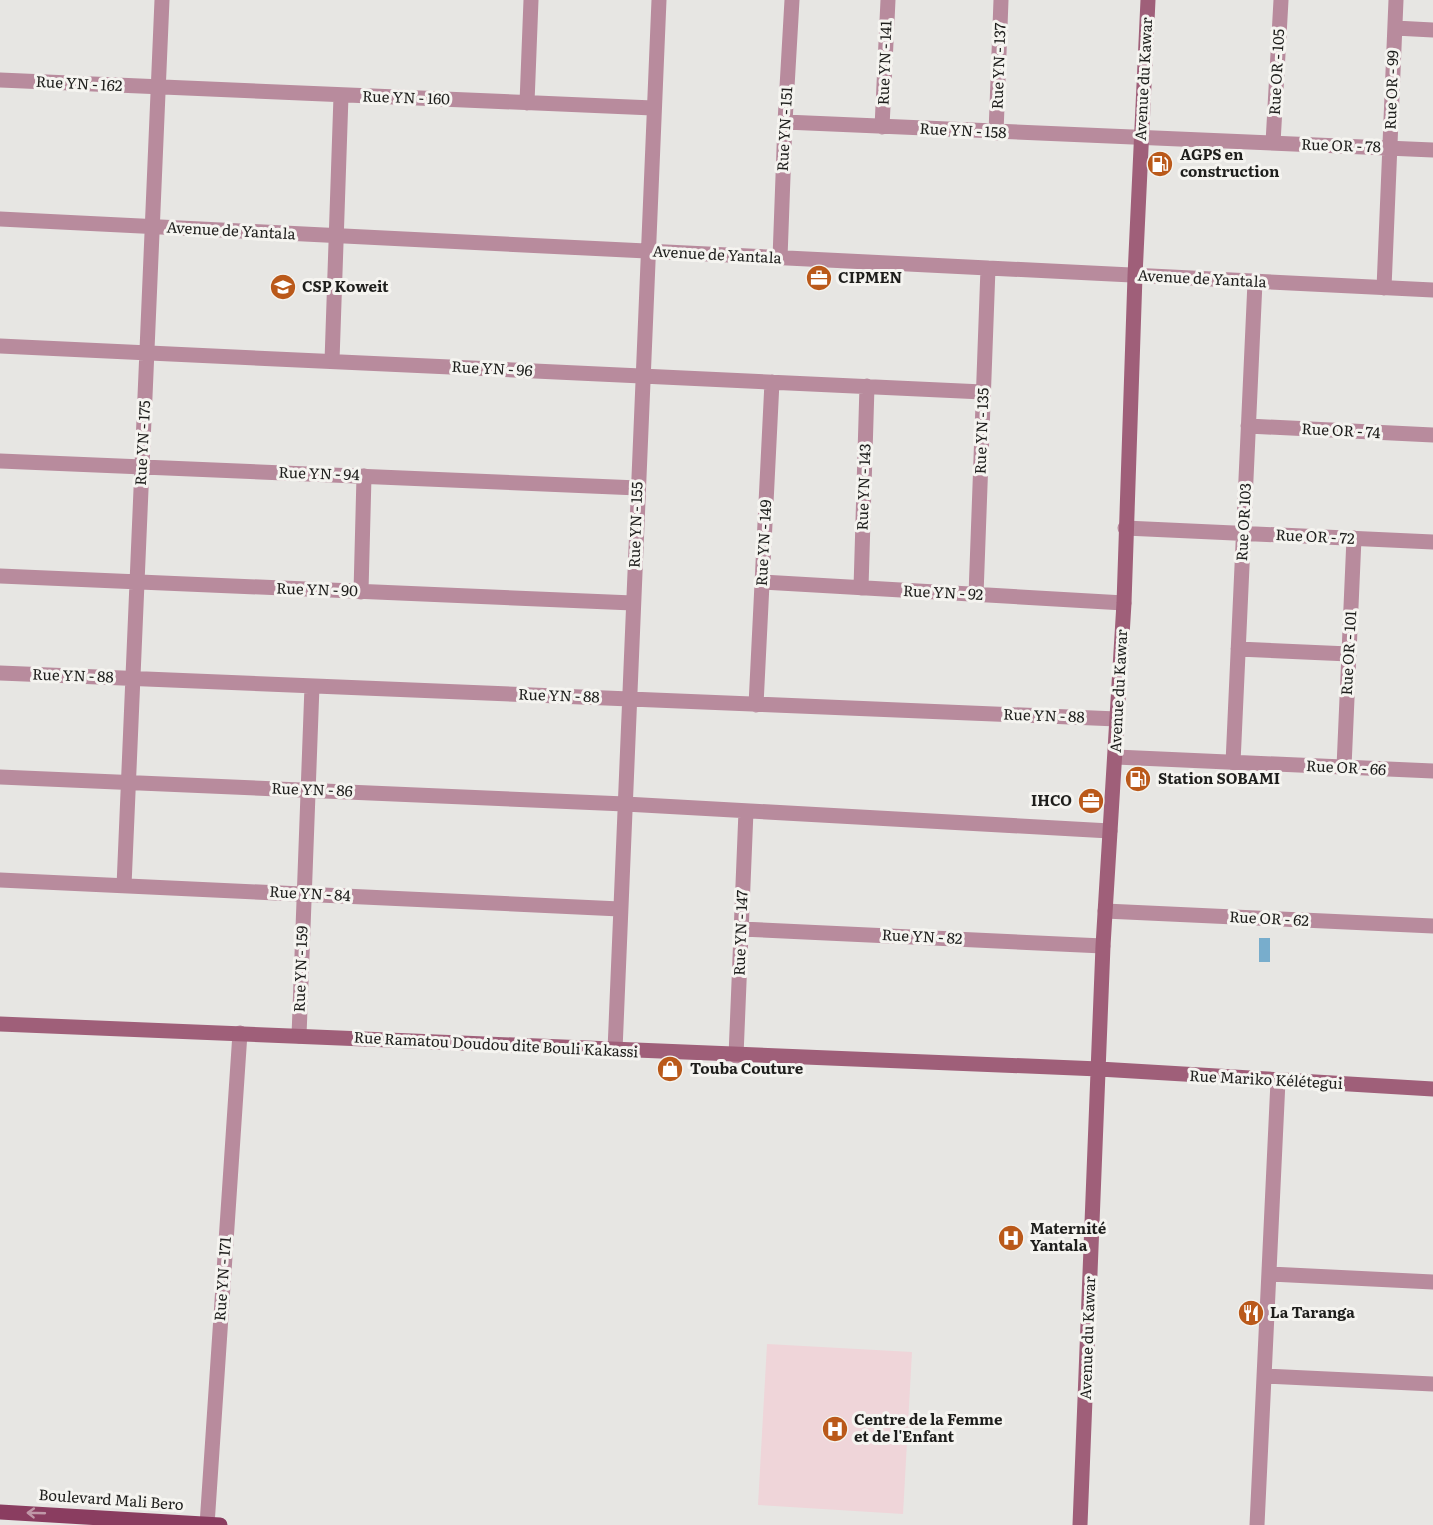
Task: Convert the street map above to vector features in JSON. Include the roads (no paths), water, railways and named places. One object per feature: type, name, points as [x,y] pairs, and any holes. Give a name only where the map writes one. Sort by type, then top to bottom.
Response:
[{"type":"main road","name":"Boulevard Mali Bero","points":[[0,1512],[220,1525]]},
{"type":"street","name":"Rue YN - 175","points":[[124,886],[162,0]]},
{"type":"street","points":[[527,104],[531,0]]},
{"type":"street","name":"Rue YN - 155","points":[[615,1050],[659,0]]},
{"type":"street","name":"Rue YN - 151","points":[[780,258],[784,122],[792,0]]},
{"type":"street","name":"Rue YN - 141","points":[[882,127],[888,0]]},
{"type":"street","name":"Rue YN - 137","points":[[996,133],[1001,0]]},
{"type":"street","name":"Avenue du Kawar","points":[[1080,1525],[1103,946],[1124,603],[1135,276],[1148,0]]},
{"type":"street","name":"Rue OR - 105","points":[[1273,143],[1281,0]]},
{"type":"street","name":"Rue OR - 99","points":[[1384,288],[1396,0]]},
{"type":"street","points":[[1395,28],[1433,30]]},
{"type":"street","name":"Rue YN - 162","points":[[0,80],[158,88]]},
{"type":"street","name":"Rue YN - 160","points":[[158,88],[653,108]]},
{"type":"street","points":[[332,361],[341,96]]},
{"type":"street","name":"Rue YN - 158","points":[[784,122],[1142,138]]},
{"type":"street","name":"Rue OR - 78","points":[[1142,138],[1433,150]]},
{"type":"street","name":"Avenue de Yantala","points":[[0,219],[1433,290]]},
{"type":"street","name":"Rue YN - 135","points":[[976,595],[988,268]]},
{"type":"street","name":"Rue OR 103","points":[[1233,763],[1255,282]]},
{"type":"street","name":"Rue YN - 96","points":[[0,346],[983,392]]},
{"type":"street","name":"Rue YN - 149","points":[[756,705],[772,382]]},
{"type":"street","name":"Rue YN - 143","points":[[861,588],[867,387]]},
{"type":"street","name":"Rue OR - 74","points":[[1248,426],[1433,435]]},
{"type":"street","name":"Rue YN - 94","points":[[0,461],[638,488]]},
{"type":"street","points":[[361,592],[364,476]]},
{"type":"street","name":"Rue OR - 72","points":[[1125,528],[1433,542]]},
{"type":"street","name":"Rue OR - 101","points":[[1344,768],[1354,538]]},
{"type":"street","name":"Rue YN - 90","points":[[0,576],[633,603]]},
{"type":"street","name":"Rue YN - 92","points":[[762,582],[1124,603]]},
{"type":"street","points":[[1238,649],[1349,654]]},
{"type":"street","name":"Rue YN - 88","points":[[0,673],[1117,720]]},
{"type":"street","name":"Rue YN - 159","points":[[299,1036],[312,686]]},
{"type":"street","name":"Rue OR - 66","points":[[1116,757],[1433,771]]},
{"type":"street","name":"Rue YN - 86","points":[[0,777],[625,804],[1110,831]]},
{"type":"street","name":"Rue YN - 147","points":[[736,1056],[746,811]]},
{"type":"street","name":"Rue YN - 84","points":[[0,880],[620,909]]},
{"type":"street","name":"Rue OR - 62","points":[[1105,911],[1433,926]]},
{"type":"street","name":"Rue YN - 82","points":[[741,928],[1103,946]]},
{"type":"street","name":"Rue Ramatou Doudou dite Bouli Kakassi","points":[[0,1024],[736,1056],[1099,1069]]},
{"type":"street","name":"Rue YN - 171","points":[[207,1525],[240,1033]]},
{"type":"street","name":"Rue Mariko Kélétegui","points":[[1099,1069],[1433,1089]]},
{"type":"street","points":[[1257,1525],[1278,1081]]},
{"type":"street","points":[[1269,1274],[1433,1281]]},
{"type":"street","points":[[1264,1376],[1433,1384]]},
{"type":"water","points":[[1259,938],[1270,938],[1270,962],[1259,962]]},
{"type":"place","name":"AGPS en construction","points":[[1160,164]]},
{"type":"place","name":"CIPMEN","points":[[819,278]]},
{"type":"place","name":"CSP Koweit","points":[[283,287]]},
{"type":"place","name":"Station SOBAMI","points":[[1138,779]]},
{"type":"place","name":"IHCO","points":[[1091,801]]},
{"type":"place","name":"Touba Couture","points":[[670,1069]]},
{"type":"place","name":"Maternité Yantala","points":[[1011,1238]]},
{"type":"place","name":"La Taranga","points":[[1251,1313]]},
{"type":"place","name":"Centre de la Femme et de l'Enfant","points":[[835,1429]]}]
